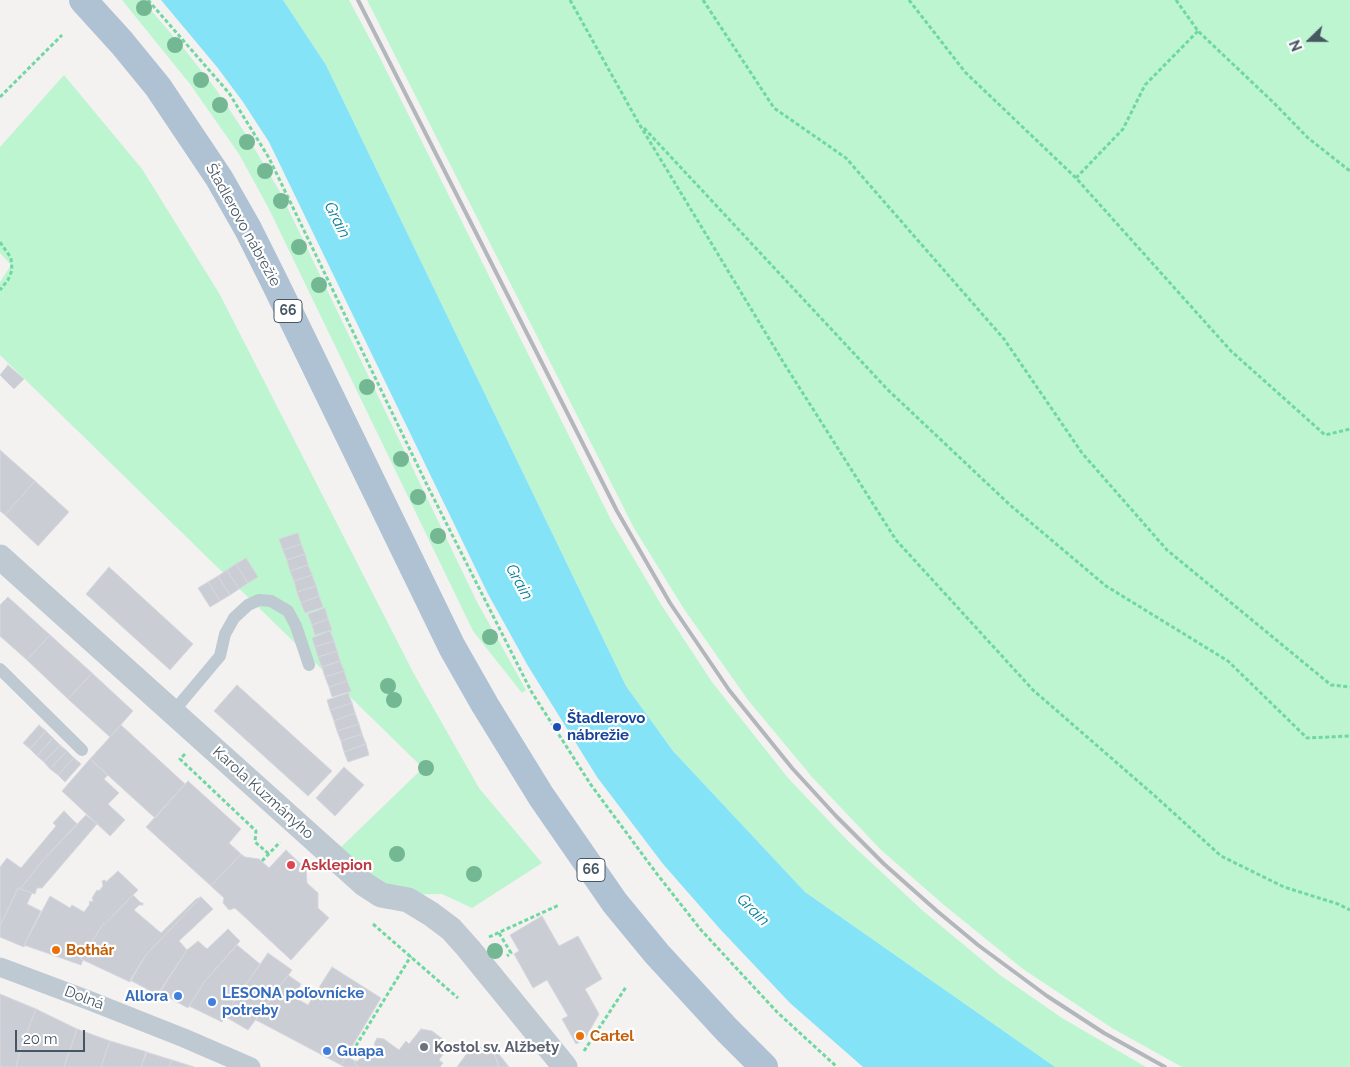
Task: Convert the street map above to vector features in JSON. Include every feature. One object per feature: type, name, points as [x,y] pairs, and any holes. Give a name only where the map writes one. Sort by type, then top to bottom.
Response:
[{"type":"main road","name":"Štadlerovo nábrežie","points":[[84,0],[158,87],[228,195],[275,283],[452,647],[484,705],[536,788],[615,903],[656,954],[764,1067]]},
{"type":"street","name":"Karola Kuzmányho","points":[[0,558],[173,712],[290,832],[381,895],[408,900],[451,929],[573,1062]]},
{"type":"street","name":"Dolná","points":[[0,967],[97,1003],[251,1067]]},
{"type":"lane","points":[[173,712],[220,656],[225,634],[234,618],[248,605],[259,600],[272,601],[288,611],[296,626],[309,665]]},
{"type":"lane","points":[[0,669],[82,750]]},
{"type":"path","points":[[148,0],[229,93],[269,158],[427,485],[531,691],[591,785],[701,930],[777,1012],[837,1067]]},
{"type":"path","points":[[570,0],[638,122],[785,365],[896,540],[1033,690],[1221,856],[1284,887],[1338,904],[1350,910]]},
{"type":"path","points":[[703,0],[774,108],[846,158],[1004,339],[1082,453],[1167,550],[1331,685],[1350,686]]},
{"type":"path","points":[[909,0],[965,72],[1076,178],[1231,351],[1325,435],[1350,429]]},
{"type":"path","points":[[1176,0],[1198,31],[1274,102],[1308,138],[1350,171]]},
{"type":"path","points":[[1076,178],[1123,129],[1145,84],[1198,31]]},
{"type":"path","points":[[0,97],[62,36]]},
{"type":"path","points":[[638,122],[886,390],[1010,506],[1106,586],[1228,661],[1307,738],[1350,736]]},
{"type":"path","points":[[0,242],[11,258],[12,270],[8,280],[0,290]]},
{"type":"path","points":[[185,753],[180,759],[256,831],[255,842],[268,854]]},
{"type":"path","points":[[262,861],[290,832]]},
{"type":"path","points":[[468,948],[559,905]]},
{"type":"path","points":[[373,924],[458,998]]},
{"type":"path","points":[[499,933],[511,953],[505,958]]},
{"type":"path","points":[[349,1057],[411,956]]},
{"type":"path","points":[[573,1062],[626,987]]},
{"type":"green space","points":[[122,0],[142,0],[181,45],[215,88],[247,136],[280,192],[477,602],[526,690],[522,693],[473,631],[269,209],[239,154],[190,84]]},
{"type":"green space","points":[[283,0],[349,0],[379,56],[612,522],[662,606],[712,682],[788,778],[848,841],[922,910],[1000,975],[1062,1018],[1146,1067],[1055,1067],[805,892],[673,751],[626,686],[326,65]]},
{"type":"green space","points":[[367,0],[1350,0],[1350,1067],[1182,1067],[1112,1028],[1023,969],[944,905],[880,849],[812,777],[748,700],[684,609],[634,528]]},
{"type":"green space","points":[[64,75],[142,169],[219,293],[414,674],[479,788],[542,863],[472,908],[442,894],[392,895],[338,850],[423,768],[0,355],[0,282],[11,265],[0,253],[0,147]]},
{"type":"water","name":"Grain","points":[[161,0],[283,0],[326,65],[626,686],[673,751],[805,892],[1055,1067],[863,1067],[790,1003],[720,929],[663,864],[597,777],[528,666],[488,594],[269,142],[217,67]]},
{"type":"building","points":[[8,365],[24,379],[14,389],[0,375]]},
{"type":"building","points":[[0,450],[35,481],[5,515],[0,511]]},
{"type":"building","points":[[35,481],[69,512],[38,546],[5,515]]},
{"type":"building","points":[[298,533],[301,544],[283,550],[279,539]]},
{"type":"building","points":[[301,544],[305,554],[287,560],[283,550]]},
{"type":"building","points":[[305,554],[308,565],[290,571],[287,560]]},
{"type":"building","points":[[246,558],[258,577],[248,583],[236,564]]},
{"type":"building","points":[[236,564],[248,583],[239,589],[227,570]]},
{"type":"building","points":[[308,565],[312,575],[294,581],[290,571]]},
{"type":"building","points":[[109,567],[193,644],[170,670],[86,594]]},
{"type":"building","points":[[227,570],[239,589],[230,595],[218,576]]},
{"type":"building","points":[[312,575],[316,586],[297,592],[294,581]]},
{"type":"building","points":[[218,576],[230,595],[220,601],[208,582]]},
{"type":"building","points":[[208,582],[220,601],[210,607],[198,588]]},
{"type":"building","points":[[316,586],[319,596],[301,603],[297,592]]},
{"type":"building","points":[[319,596],[323,607],[305,613],[301,603]]},
{"type":"building","points":[[8,597],[50,635],[27,660],[0,636],[0,605]]},
{"type":"building","points":[[325,608],[328,619],[312,625],[308,614]]},
{"type":"building","points":[[328,619],[332,630],[315,635],[312,625]]},
{"type":"building","points":[[330,631],[334,641],[315,647],[312,638]]},
{"type":"building","points":[[50,635],[92,673],[68,699],[27,660]]},
{"type":"building","points":[[334,641],[337,651],[318,657],[315,647]]},
{"type":"building","points":[[337,651],[340,661],[322,667],[318,657]]},
{"type":"building","points":[[340,661],[344,671],[325,677],[322,667]]},
{"type":"building","points":[[344,671],[347,681],[329,687],[325,677]]},
{"type":"building","points":[[92,673],[133,711],[110,737],[68,699]]},
{"type":"building","points":[[347,681],[351,691],[332,697],[329,687]]},
{"type":"building","points":[[237,685],[332,771],[308,796],[214,711]]},
{"type":"building","points":[[348,693],[352,703],[330,710],[327,700]]},
{"type":"building","points":[[352,703],[355,713],[334,721],[330,710]]},
{"type":"building","points":[[355,713],[359,724],[337,731],[334,721]]},
{"type":"building","points":[[359,724],[362,734],[341,741],[337,731]]},
{"type":"building","points":[[39,725],[46,731],[30,749],[23,743]]},
{"type":"building","points":[[121,725],[185,784],[155,818],[90,759]]},
{"type":"building","points":[[46,731],[53,738],[37,756],[30,749]]},
{"type":"building","points":[[362,734],[366,744],[344,752],[341,741]]},
{"type":"building","points":[[53,738],[60,745],[44,762],[37,756]]},
{"type":"building","points":[[366,744],[369,755],[348,762],[344,752]]},
{"type":"building","points":[[60,745],[67,751],[50,769],[44,762]]},
{"type":"building","points":[[67,751],[74,758],[58,775],[50,769]]},
{"type":"building","points":[[74,758],[81,764],[65,782],[58,775]]},
{"type":"building","points":[[90,759],[108,775],[104,779],[119,793],[108,804],[125,820],[110,836],[62,791]]},
{"type":"building","points":[[344,767],[364,785],[335,816],[316,798]]},
{"type":"building","points":[[188,781],[241,829],[229,843],[241,854],[211,886],[146,827]]},
{"type":"building","points":[[64,811],[77,824],[44,859],[20,889],[18,888],[0,926],[0,867],[7,858],[21,868],[56,826],[53,823]]},
{"type":"building","points":[[86,815],[97,824],[42,888],[37,888],[35,894],[20,889],[44,859]]},
{"type":"building","points":[[286,850],[306,869],[307,883],[318,893],[318,908],[329,918],[291,960],[235,908],[229,910],[223,903],[224,898],[211,886],[241,854],[245,857],[259,859],[269,868]]},
{"type":"building","points":[[118,871],[138,890],[103,924],[81,959],[83,960],[81,965],[24,945],[50,896],[70,908],[72,905],[84,912],[90,901],[92,902],[92,898],[97,890],[99,891],[103,886],[102,881],[105,880],[106,882]]},
{"type":"building","points":[[18,888],[32,893],[27,904],[41,911],[24,947],[0,937],[0,926]]},
{"type":"building","points":[[133,895],[143,903],[143,905],[139,905],[134,910],[161,933],[196,899],[201,897],[146,955],[130,982],[81,959],[103,924]]},
{"type":"building","points":[[201,897],[213,909],[179,941],[187,950],[158,995],[130,980],[146,955]]},
{"type":"building","points":[[542,916],[559,946],[578,936],[602,979],[585,989],[599,1014],[585,1039],[576,1044],[562,1019],[568,1016],[547,980],[533,988],[514,954],[519,951],[510,935]]},
{"type":"building","points":[[228,929],[240,941],[205,981],[188,1008],[159,992],[187,950],[198,941],[207,949]]},
{"type":"building","points":[[237,945],[260,964],[224,1016],[222,1022],[189,1006],[205,981]]},
{"type":"building","points":[[268,953],[292,970],[248,1030],[224,1016]]},
{"type":"building","points":[[332,967],[381,998],[341,1065],[256,1020],[288,975],[301,984],[294,997],[308,1005]]},
{"type":"building","points":[[0,994],[36,1009],[22,1044],[16,1067],[0,1067]]},
{"type":"building","points":[[36,1009],[77,1029],[64,1067],[16,1067],[22,1044]]},
{"type":"building","points":[[77,1029],[110,1041],[101,1067],[64,1067]]},
{"type":"building","name":"Kostol sv. Alžbety","points":[[421,1029],[432,1031],[444,1040],[447,1049],[439,1060],[443,1063],[440,1067],[357,1067],[355,1064],[355,1061],[358,1061],[362,1055],[361,1051],[364,1050],[365,1053],[375,1052],[377,1048],[374,1044],[377,1038],[384,1039],[399,1050],[406,1041],[409,1044]]},
{"type":"building","points":[[110,1041],[147,1052],[141,1067],[101,1067]]},
{"type":"building","points":[[491,1044],[499,1067],[457,1067],[468,1052]]},
{"type":"building","points":[[491,1044],[509,1067],[499,1067]]},
{"type":"building","points":[[146,1052],[172,1060],[169,1067],[141,1067]]},
{"type":"building","points":[[346,1056],[355,1061],[357,1067],[341,1065]]},
{"type":"building","points":[[172,1060],[194,1067],[169,1067]]},
{"type":"railway","points":[[358,0],[617,511],[670,603],[729,690],[792,768],[836,816],[884,864],[937,911],[978,945],[1047,996],[1104,1033],[1165,1067]]},
{"type":"place","name":"Štadlerovo nábrežie","points":[[557,727]]},
{"type":"place","name":"Asklepion","points":[[291,865]]},
{"type":"place","name":"Bothár","points":[[56,950]]},
{"type":"place","name":"Allora","points":[[178,996]]},
{"type":"place","name":"LESONA poľovnícke potreby","points":[[212,1002]]},
{"type":"place","name":"Cartel","points":[[580,1036]]},
{"type":"place","name":"Kostol sv. Alžbety","points":[[424,1047]]},
{"type":"place","name":"Guapa","points":[[327,1051]]}]
